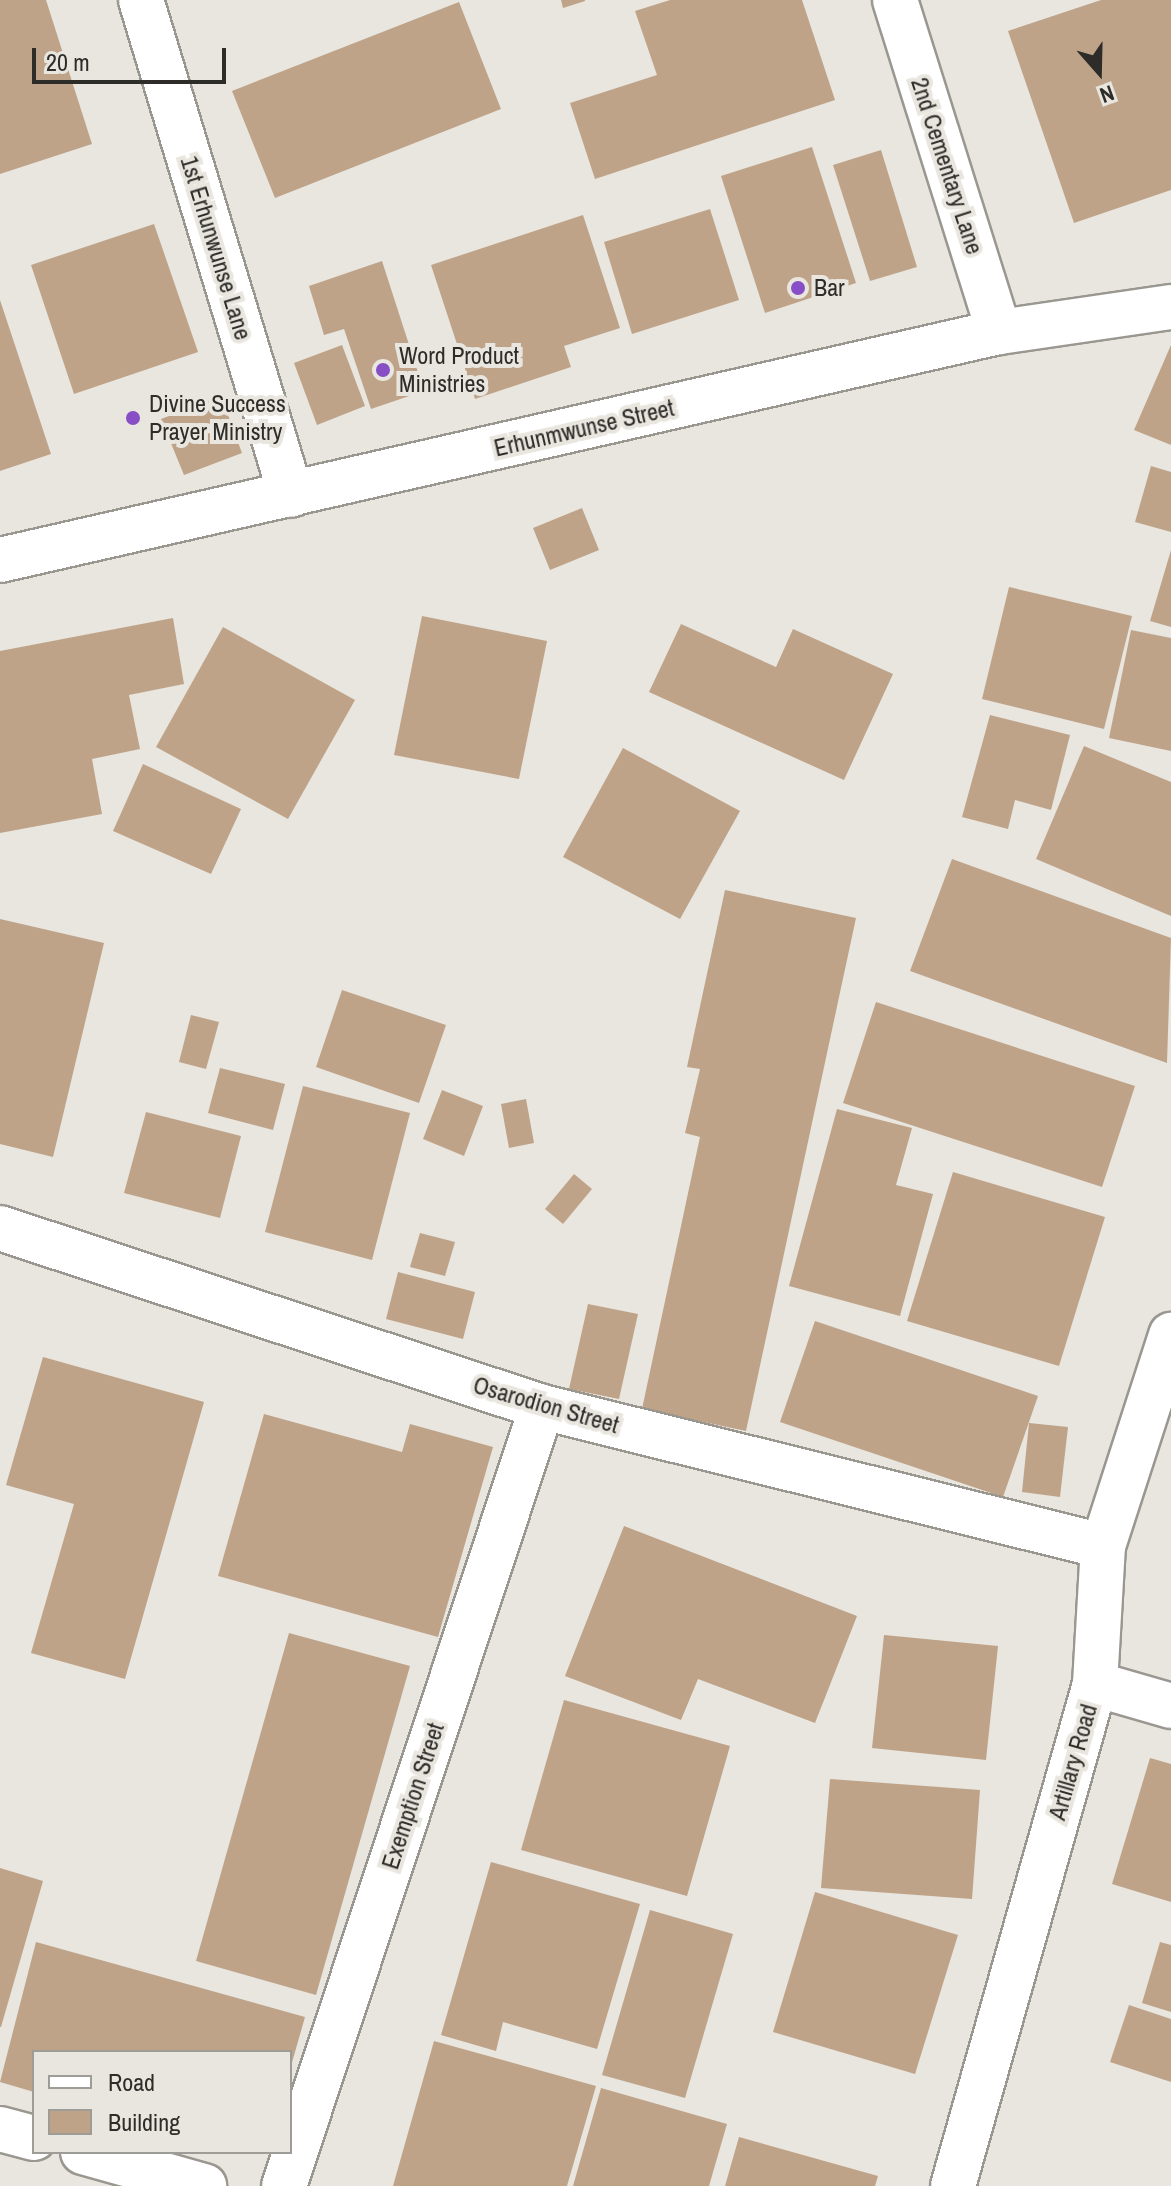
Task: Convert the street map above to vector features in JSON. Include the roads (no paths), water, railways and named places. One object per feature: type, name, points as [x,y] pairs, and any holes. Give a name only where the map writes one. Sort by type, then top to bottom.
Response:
[{"type":"street","name":"1st Erhunwunse Lane","points":[[141,0],[291,495]]},
{"type":"street","name":"2nd Cementary Lane","points":[[895,0],[999,332]]},
{"type":"street","name":"Erhunmwunse Street","points":[[0,560],[999,332],[1171,307]]},
{"type":"street","name":"Osarodion Street","points":[[0,1228],[542,1407],[1103,1546]]},
{"type":"street","name":"Artillary Road","points":[[953,2186],[1095,1684],[1103,1546],[1171,1335]]},
{"type":"street","name":"Exemption Street","points":[[284,2186],[542,1407]]},
{"type":"street","points":[[1095,1684],[1171,1706]]},
{"type":"street","points":[[0,2129],[32,2137]]},
{"type":"street","points":[[90,2154],[204,2186]]},
{"type":"place","name":"Bar","points":[[798,288]]},
{"type":"place","name":"Word Product Ministries","points":[[383,370]]},
{"type":"place","name":"Divine Success Prayer Ministry","points":[[133,418]]}]
